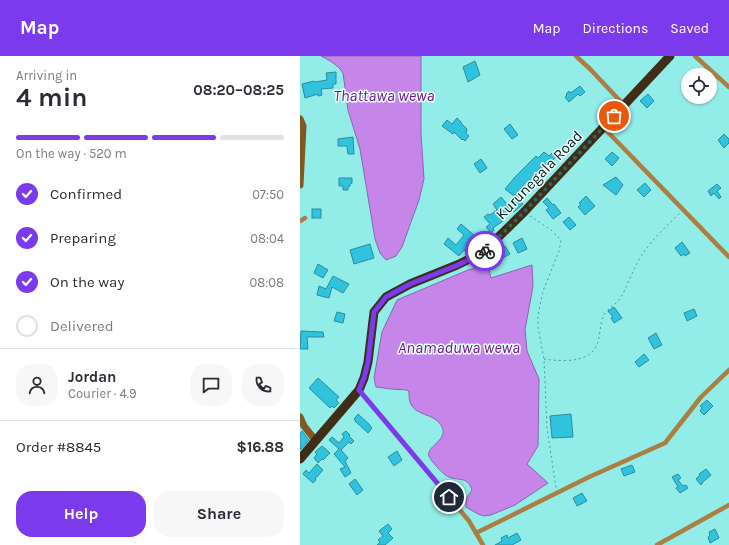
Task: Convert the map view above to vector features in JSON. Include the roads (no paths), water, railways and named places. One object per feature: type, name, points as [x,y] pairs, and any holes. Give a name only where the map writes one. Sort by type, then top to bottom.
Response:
[{"type":"highway","name":"Kurunegala Road","points":[[300,459],[359,390],[368,362],[374,312],[386,297],[410,284],[458,265],[482,253],[524,212],[670,56]]},
{"type":"street","points":[[576,56],[624,105]]},
{"type":"street","points":[[695,56],[729,87]]},
{"type":"street","points":[[300,119],[303,126],[300,185]]},
{"type":"street","points":[[603,127],[729,256]]},
{"type":"street","points":[[300,221],[305,218]]},
{"type":"street","points":[[476,533],[589,476],[665,443],[701,397],[729,370]]},
{"type":"street","points":[[359,390],[469,521],[483,545]]},
{"type":"street","points":[[300,417],[304,426],[316,441]]},
{"type":"street","points":[[657,545],[729,504]]},
{"type":"water","name":"Thattawa wewa","points":[[321,56],[421,56],[421,134],[424,179],[419,200],[402,247],[396,256],[386,260],[380,253],[375,239],[360,149],[348,110],[343,73],[336,65]]},
{"type":"water","name":"Anamaduwa wewa","points":[[488,265],[491,278],[532,265],[533,286],[525,330],[527,351],[539,379],[538,446],[527,464],[548,483],[515,505],[491,515],[484,516],[466,507],[466,499],[472,490],[468,482],[445,475],[430,458],[430,450],[440,440],[443,431],[438,421],[412,407],[409,392],[407,390],[376,387],[374,378],[382,332],[397,300],[468,270]]}]
